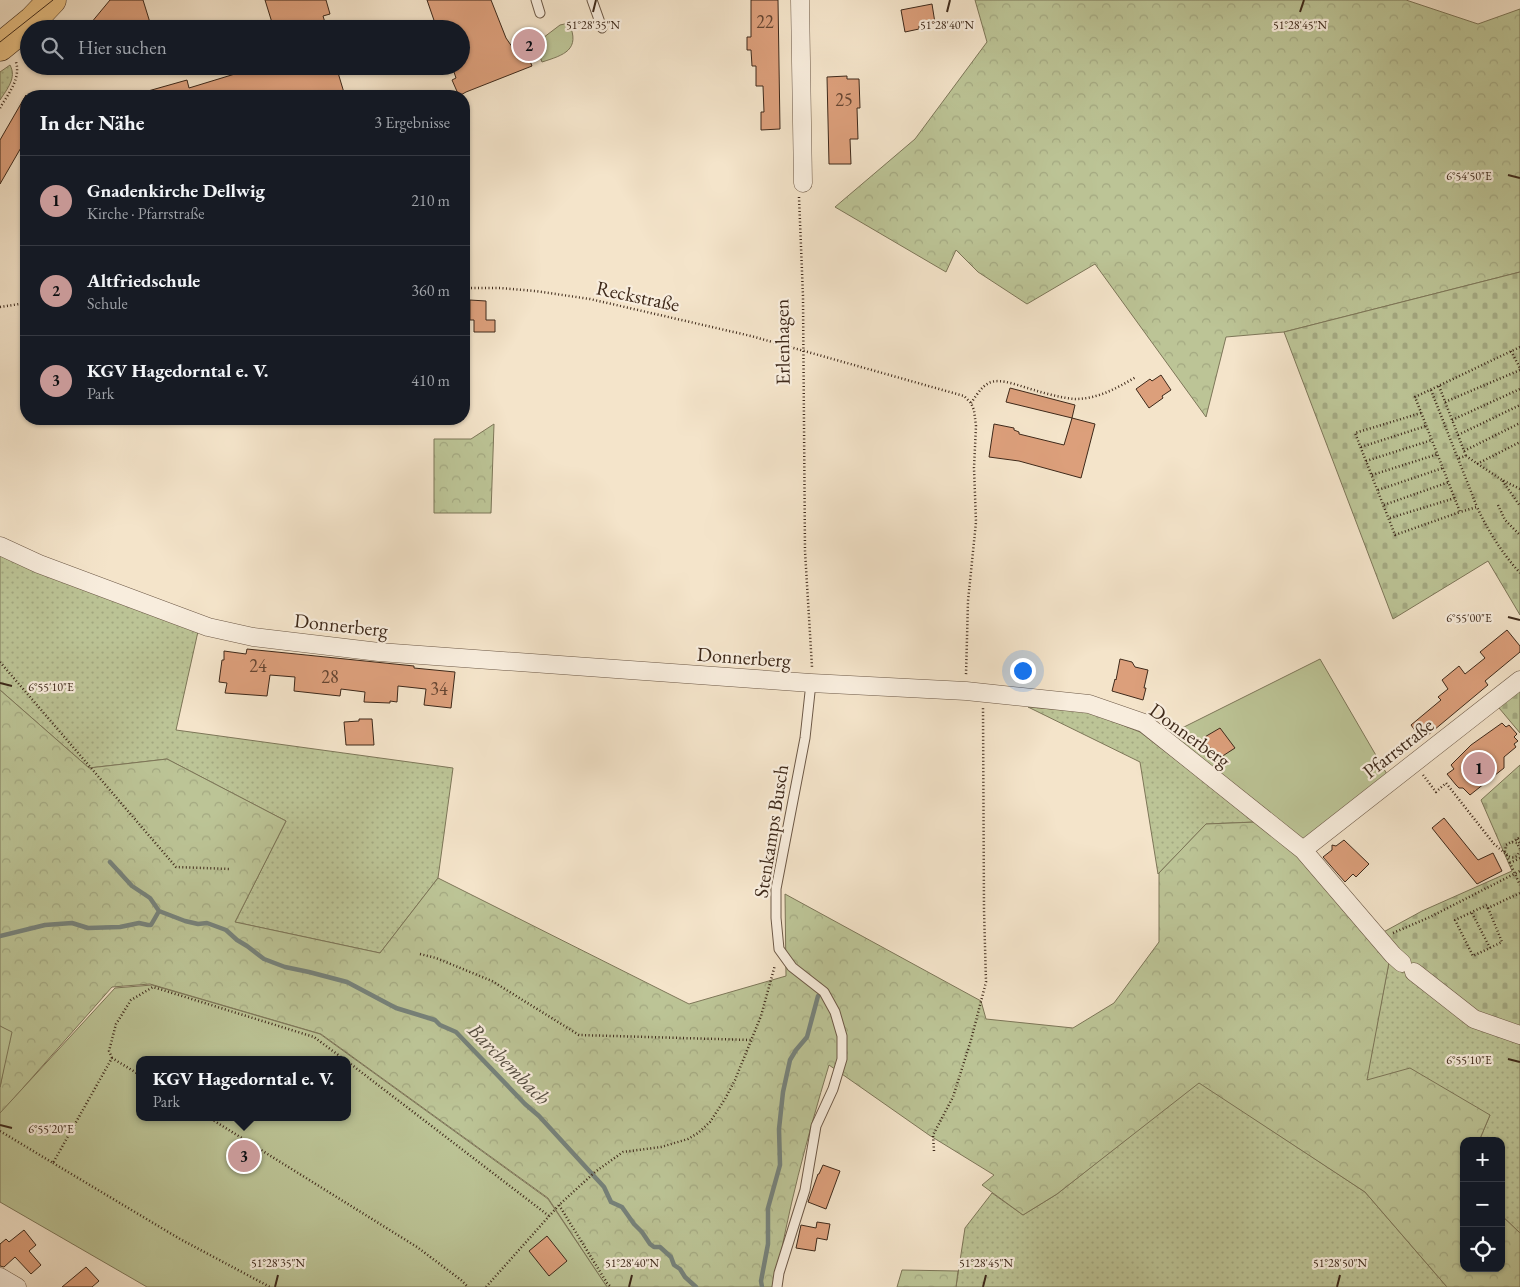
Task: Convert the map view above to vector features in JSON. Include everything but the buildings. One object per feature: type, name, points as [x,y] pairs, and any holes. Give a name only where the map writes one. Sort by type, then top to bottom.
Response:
[{"type":"main road","points":[[1,38],[38,0]]},
{"type":"main road","points":[[33,20],[52,0]]},
{"type":"main road","points":[[1,38],[20,27]]},
{"type":"street","points":[[800,0],[803,183]]},
{"type":"street","name":"Donnerberg","points":[[0,546],[39,564],[172,614],[208,627],[252,637],[379,652],[811,683],[974,692],[1089,704],[1144,723],[1303,850],[1393,955],[1408,968],[1474,1019],[1520,1035]]},
{"type":"street","name":"Pfarrstraße","points":[[1303,850],[1520,680]]},
{"type":"street","points":[[0,1277],[17,1287]]},
{"type":"lane","points":[[536,0],[540,13]]},
{"type":"lane","points":[[592,0],[602,28]]},
{"type":"lane","name":"Stenkamps Busch","points":[[780,949],[776,918],[776,888],[805,738],[811,683]]},
{"type":"lane","points":[[777,1287],[779,1273],[805,1190],[816,1126],[833,1089],[842,1059],[842,1036],[835,1012],[824,992],[792,967],[780,949]]},
{"type":"path","points":[[0,108],[16,80],[18,72],[16,63],[1,38]]},
{"type":"path","name":"Erlenhagen","points":[[803,183],[799,194],[804,351],[805,551],[813,660],[811,683]]},
{"type":"path","name":"Reckstraße","points":[[470,288],[526,290],[590,299],[707,325],[964,396],[971,403]]},
{"type":"path","points":[[0,307],[20,304]]},
{"type":"path","points":[[1460,512],[1415,397],[1520,347]]},
{"type":"path","points":[[1445,402],[1520,369],[1511,351]]},
{"type":"path","points":[[934,1151],[933,1135],[953,1098],[986,982],[974,692],[968,601],[976,522],[974,468],[976,426],[971,403],[982,387],[994,381],[1075,399],[1092,397],[1112,391],[1136,377]]},
{"type":"path","points":[[1439,386],[1466,456],[1502,480],[1520,489]]},
{"type":"path","points":[[1452,420],[1520,389]]},
{"type":"path","points":[[1431,390],[1477,507],[1496,543],[1520,573]]},
{"type":"path","points":[[1458,435],[1520,405]]},
{"type":"path","points":[[1421,413],[1356,433],[1395,534],[1477,507]]},
{"type":"path","points":[[1464,451],[1520,423]]},
{"type":"path","points":[[1361,447],[1426,426]]},
{"type":"path","points":[[1366,461],[1432,440]]},
{"type":"path","points":[[1477,464],[1520,442]]},
{"type":"path","points":[[1372,476],[1438,454]]},
{"type":"path","points":[[1458,458],[1466,456]]},
{"type":"path","points":[[1378,491],[1443,468]]},
{"type":"path","points":[[1502,480],[1520,506]]},
{"type":"path","points":[[1384,505],[1449,482]]},
{"type":"path","points":[[1389,518],[1455,498]]},
{"type":"path","points":[[1498,505],[1505,520],[1520,535]]},
{"type":"path","points":[[0,662],[176,867],[231,869]]},
{"type":"path","points":[[1413,762],[1436,792],[1446,783],[1494,844],[1510,857],[1515,857],[1519,854],[1520,849],[1517,843],[1511,842]]},
{"type":"path","points":[[1520,844],[1519,838],[1505,848],[1510,864],[1520,884]]},
{"type":"path","points":[[1510,864],[1520,858]]},
{"type":"path","points":[[1379,939],[1430,917],[1520,871]]},
{"type":"path","points":[[1488,908],[1520,893]]},
{"type":"path","points":[[1487,905],[1488,908],[1502,942],[1473,956],[1455,920],[1487,905]]},
{"type":"path","points":[[1472,912],[1490,948]]},
{"type":"path","points":[[486,1287],[559,1205],[595,1172],[623,1152],[676,1144],[698,1133],[710,1122],[725,1099],[751,1040],[770,986],[780,949]]},
{"type":"path","points":[[420,954],[436,958],[492,981],[579,1035],[751,1040]]},
{"type":"path","points":[[136,1073],[112,1058],[109,1051],[116,1024],[131,1000],[154,986],[314,1037],[339,1056]]},
{"type":"path","points":[[53,1163],[112,1058]]},
{"type":"path","points":[[351,1064],[549,1217]]},
{"type":"path","points":[[214,1121],[417,1247],[468,1287]]},
{"type":"path","points":[[0,1131],[180,1239],[270,1287]]},
{"type":"path","points":[[559,1205],[611,1287]]},
{"type":"green space","points":[[975,0],[1406,0],[1478,24],[1520,9],[1520,272],[1284,332],[1226,337],[1206,417],[1095,264],[1027,304],[978,272],[956,250],[946,272],[835,207],[915,139],[987,42]]},
{"type":"green space","points":[[569,23],[572,32],[572,45],[563,54],[542,62],[535,44],[560,25]]},
{"type":"green space","points":[[10,65],[12,79],[0,100],[0,72]]},
{"type":"green space","points":[[1520,272],[1520,615],[1488,561],[1393,619],[1284,332]]},
{"type":"green space","points":[[494,424],[491,513],[434,513],[434,439],[471,439]]},
{"type":"green space","points":[[0,546],[199,627],[176,730],[453,768],[438,878],[380,953],[235,922],[286,821],[167,759],[89,768],[0,690]]},
{"type":"green space","points":[[1320,659],[1388,776],[1302,846],[1164,737]]},
{"type":"green space","points":[[1520,681],[1520,733],[1494,702]]},
{"type":"green space","points":[[0,690],[89,768],[167,759],[286,821],[235,922],[380,953],[438,878],[689,1004],[786,976],[785,894],[981,1001],[986,1019],[1073,1028],[1114,1003],[1159,942],[1159,873],[1206,824],[1256,822],[1301,851],[1390,957],[1367,1080],[1410,1068],[1490,1115],[1481,1137],[1460,1137],[1460,1272],[1505,1272],[1505,1219],[1520,1233],[1520,1287],[1447,1287],[1365,1192],[1199,1083],[1057,1194],[1023,1215],[982,1185],[994,1175],[929,1135],[829,1065],[798,1175],[775,1287],[607,1287],[548,1198],[321,1034],[150,984],[112,987],[0,1114],[0,1088],[10,1032],[0,1026]]},
{"type":"green space","points":[[1028,707],[1089,712],[1140,732],[1256,822],[1206,824],[1158,874],[1140,762]]},
{"type":"green space","points":[[1520,765],[1520,1034],[1475,1019],[1395,955],[1378,935],[1422,911],[1512,871],[1481,800]]},
{"type":"green space","points":[[1390,957],[1520,1037],[1520,1233],[1505,1219],[1505,1137],[1481,1137],[1490,1115],[1366,1081]]},
{"type":"green space","points":[[152,985],[320,1034],[350,1056],[136,1056],[136,1121],[351,1121],[351,1056],[548,1199],[607,1287],[147,1287],[0,1202],[0,1113],[115,988]]},
{"type":"green space","points":[[0,1026],[12,1032],[0,1087]]},
{"type":"green space","points":[[1199,1082],[1365,1192],[1447,1287],[956,1287],[965,1228],[992,1193],[1023,1215],[1057,1194]]},
{"type":"green space","points":[[902,1270],[958,1271],[956,1287],[897,1287]]},
{"type":"waterway","name":"Barchembach","points":[[110,862],[132,886],[150,898],[159,911]]},
{"type":"waterway","name":"Barchembach","points":[[0,936],[45,925],[72,923],[88,928],[120,927],[139,923],[151,925],[159,911],[185,921],[198,924],[207,923],[226,930],[264,959],[285,967],[347,982],[396,1008],[435,1020],[440,1025],[456,1032],[525,1104],[539,1116],[604,1187],[611,1202],[622,1207],[650,1244],[654,1247],[660,1247],[671,1257],[674,1265],[696,1287]]},
{"type":"waterway","points":[[762,1287],[761,1281],[768,1244],[768,1208],[780,1165],[779,1129],[783,1092],[790,1060],[807,1037],[818,996]]},
{"type":"tram line","points":[[28,20],[53,0]]},
{"type":"tram line","points":[[0,42],[20,26]]},
{"type":"place","name":"Altfriedschule","points":[[529,45]]},
{"type":"place","name":"Gnadenkirche Dellwig","points":[[1479,768]]},
{"type":"place","name":"KGV Hagedorntal e. V.","points":[[244,1156]]}]
